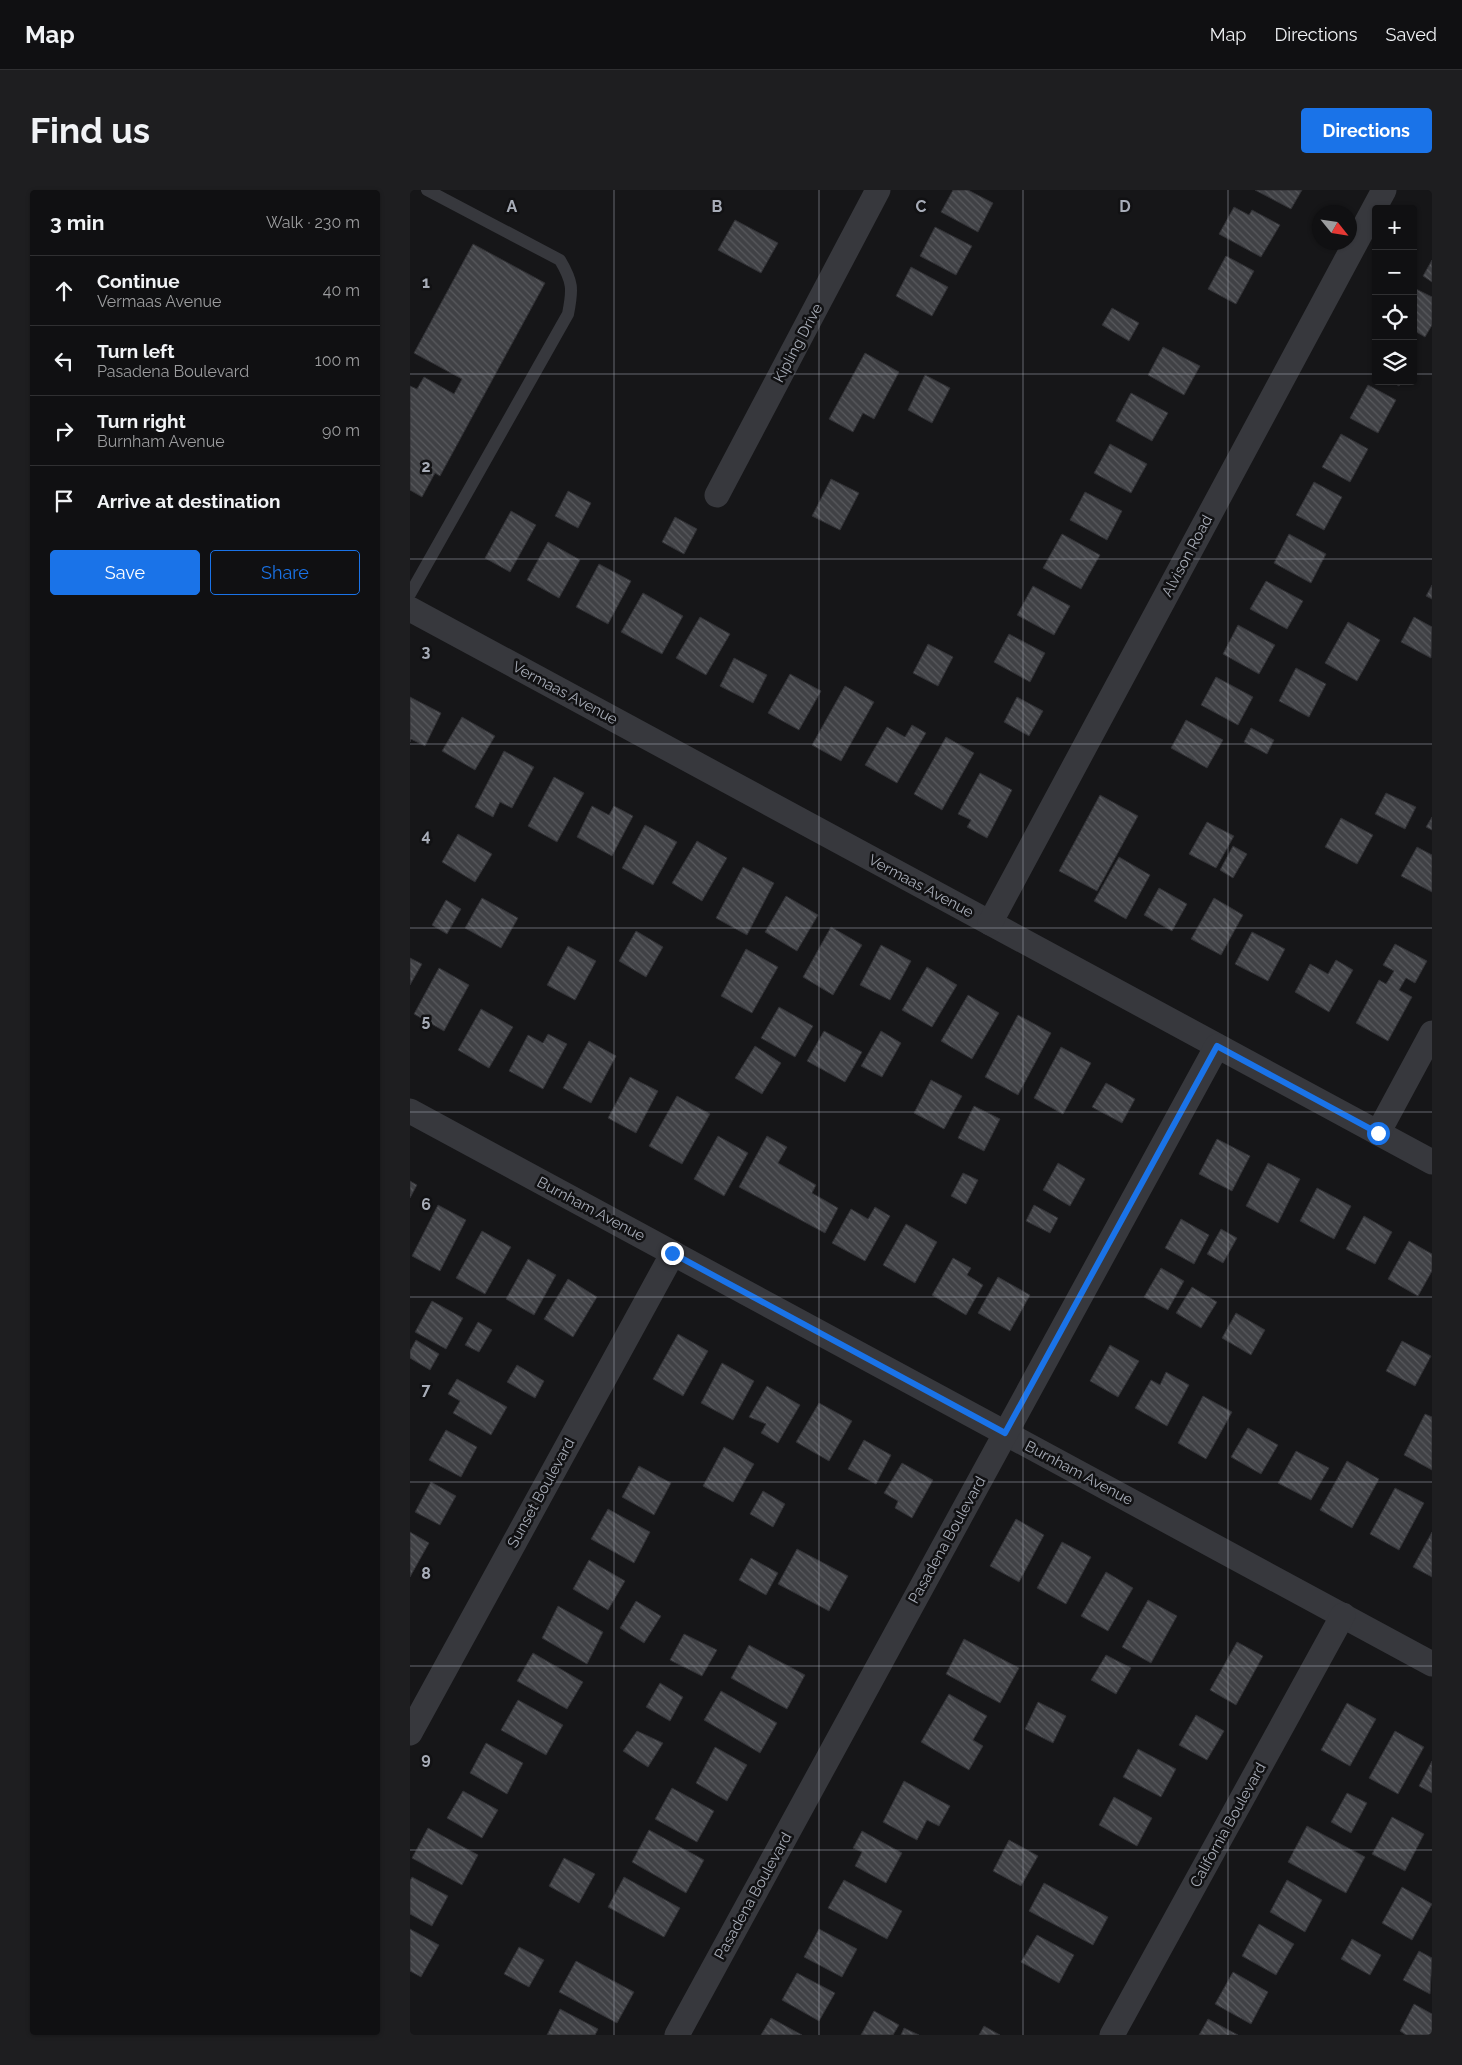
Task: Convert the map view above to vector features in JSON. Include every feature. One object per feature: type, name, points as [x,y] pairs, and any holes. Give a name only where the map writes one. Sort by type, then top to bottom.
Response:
[{"type":"street","name":"Kipling Drive","points":[[717,495],[878,190]]},
{"type":"street","name":"Alvison Road","points":[[990,923],[1384,190]]},
{"type":"street","name":"Vermaas Avenue","points":[[410,609],[1432,1162]]},
{"type":"street","points":[[1378,1133],[1432,1033]]},
{"type":"street","name":"Pasadena Boulevard","points":[[678,2035],[1217,1046]]},
{"type":"street","name":"Burnham Avenue","points":[[410,1111],[1432,1664]]},
{"type":"street","name":"Sunset Boulevard","points":[[410,1733],[672,1253]]},
{"type":"street","name":"California Boulevard","points":[[1112,2035],[1343,1615]]},
{"type":"lane","points":[[410,594],[568,314],[573,292],[567,273],[560,260],[427,190]]},
{"type":"building","points":[[953,190],[968,190],[993,203],[978,232],[941,212]]},
{"type":"building","points":[[1255,190],[1302,190],[1291,209]]},
{"type":"building","points":[[1234,207],[1249,215],[1252,210],[1280,225],[1261,257],[1219,234]]},
{"type":"building","points":[[735,220],[778,243],[761,273],[718,250]]},
{"type":"building","points":[[935,227],[972,246],[956,275],[920,256]]},
{"type":"building","points":[[473,244],[545,283],[440,476],[435,473],[422,497],[410,490],[410,386],[417,389],[424,377],[454,394],[462,379],[414,353]]},
{"type":"building","points":[[1226,256],[1254,271],[1236,304],[1208,289]]},
{"type":"building","points":[[1432,260],[1432,282],[1423,276]]},
{"type":"building","points":[[911,267],[948,287],[932,316],[896,296]]},
{"type":"building","points":[[1417,290],[1432,297],[1432,325],[1425,337],[1417,332]]},
{"type":"building","points":[[1112,308],[1139,323],[1129,341],[1102,325]]},
{"type":"building","points":[[1163,347],[1200,366],[1184,395],[1148,375]]},
{"type":"building","points":[[865,353],[899,372],[874,419],[863,413],[853,432],[829,419]]},
{"type":"building","points":[[925,375],[950,388],[932,423],[908,410]]},
{"type":"building","points":[[1368,385],[1396,400],[1378,433],[1350,418]]},
{"type":"building","points":[[1131,393],[1168,413],[1152,441],[1116,421]]},
{"type":"building","points":[[1341,434],[1368,449],[1350,482],[1322,467]]},
{"type":"building","points":[[1110,444],[1147,464],[1131,493],[1094,473]]},
{"type":"building","points":[[831,479],[859,493],[840,530],[812,516]]},
{"type":"building","points":[[1314,482],[1342,497],[1324,530],[1296,515]]},
{"type":"building","points":[[568,491],[591,503],[578,528],[555,516]]},
{"type":"building","points":[[1085,492],[1122,511],[1107,540],[1070,520]]},
{"type":"building","points":[[511,511],[536,525],[510,572],[485,558]]},
{"type":"building","points":[[675,517],[697,529],[684,554],[662,542]]},
{"type":"building","points":[[1062,534],[1100,555],[1081,589],[1043,568]]},
{"type":"building","points":[[1289,534],[1326,554],[1311,583],[1274,563]]},
{"type":"building","points":[[548,542],[580,560],[559,598],[527,580]]},
{"type":"building","points":[[599,564],[631,581],[608,624],[576,607]]},
{"type":"building","points":[[1266,581],[1303,601],[1287,629],[1250,609]]},
{"type":"building","points":[[1432,585],[1432,599],[1426,596]]},
{"type":"building","points":[[1033,586],[1070,606],[1054,635],[1017,615]]},
{"type":"building","points":[[643,593],[683,616],[662,654],[621,632]]},
{"type":"building","points":[[700,617],[730,634],[706,675],[676,658]]},
{"type":"building","points":[[1414,617],[1432,627],[1431,658],[1401,642]]},
{"type":"building","points":[[1348,622],[1380,640],[1357,681],[1325,663]]},
{"type":"building","points":[[1238,625],[1275,645],[1259,674],[1223,654]]},
{"type":"building","points":[[1009,634],[1045,653],[1030,682],[994,662]]},
{"type":"building","points":[[928,644],[953,657],[938,686],[913,673]]},
{"type":"building","points":[[734,658],[767,675],[753,703],[720,686]]},
{"type":"building","points":[[1296,668],[1326,684],[1309,717],[1279,701]]},
{"type":"building","points":[[790,674],[821,691],[799,730],[768,713]]},
{"type":"building","points":[[1216,677],[1253,697],[1238,725],[1201,705]]},
{"type":"building","points":[[845,686],[874,702],[841,761],[812,745]]},
{"type":"building","points":[[410,697],[441,713],[425,746],[411,739],[410,742]]},
{"type":"building","points":[[1017,697],[1043,711],[1029,736],[1004,722]]},
{"type":"building","points":[[462,717],[495,736],[475,770],[442,751]]},
{"type":"building","points":[[1186,720],[1223,740],[1207,768],[1171,748]]},
{"type":"building","points":[[912,725],[926,733],[897,783],[865,765],[887,727],[905,737]]},
{"type":"building","points":[[1251,728],[1274,740],[1267,754],[1244,742]]},
{"type":"building","points":[[946,737],[974,753],[942,810],[914,794]]},
{"type":"building","points":[[504,751],[534,767],[512,808],[500,802],[493,817],[475,807]]},
{"type":"building","points":[[980,773],[1012,790],[987,838],[967,827],[971,820],[958,814]]},
{"type":"building","points":[[554,777],[584,793],[557,842],[528,826]]},
{"type":"building","points":[[1386,793],[1416,807],[1405,829],[1375,814]]},
{"type":"building","points":[[1100,795],[1138,816],[1097,891],[1059,871]]},
{"type":"building","points":[[592,806],[609,815],[614,806],[633,816],[612,856],[577,837]]},
{"type":"building","points":[[1432,817],[1432,830],[1426,827]]},
{"type":"building","points":[[1341,818],[1373,835],[1357,864],[1325,847]]},
{"type":"building","points":[[1207,822],[1234,836],[1216,868],[1189,854]]},
{"type":"building","points":[[645,825],[677,842],[653,885],[622,868]]},
{"type":"building","points":[[458,834],[492,854],[475,882],[442,862]]},
{"type":"building","points":[[697,841],[727,858],[702,901],[672,883]]},
{"type":"building","points":[[1233,846],[1247,854],[1233,878],[1220,870]]},
{"type":"building","points":[[1417,847],[1432,855],[1432,892],[1401,876]]},
{"type":"building","points":[[1119,857],[1150,875],[1126,919],[1094,901]]},
{"type":"building","points":[[743,867],[774,883],[747,935],[716,918]]},
{"type":"building","points":[[1159,888],[1187,904],[1172,931],[1144,915]]},
{"type":"building","points":[[786,896],[818,915],[797,951],[765,932]]},
{"type":"building","points":[[482,898],[518,918],[501,948],[465,928]]},
{"type":"building","points":[[1214,898],[1243,915],[1221,955],[1191,939]]},
{"type":"building","points":[[446,900],[461,909],[447,934],[432,925]]},
{"type":"building","points":[[831,927],[862,945],[833,995],[803,977]]},
{"type":"building","points":[[636,931],[663,947],[646,977],[619,961]]},
{"type":"building","points":[[1252,932],[1285,949],[1268,981],[1235,964]]},
{"type":"building","points":[[1395,944],[1427,961],[1415,983],[1406,978],[1399,990],[1412,997],[1388,1041],[1356,1023],[1379,980],[1386,984],[1394,971],[1383,965]]},
{"type":"building","points":[[881,945],[911,961],[890,1000],[860,985]]},
{"type":"building","points":[[568,946],[596,961],[575,1000],[547,985]]},
{"type":"building","points":[[746,949],[778,967],[752,1013],[721,996]]},
{"type":"building","points":[[410,958],[422,964],[410,985]]},
{"type":"building","points":[[1336,960],[1353,970],[1329,1012],[1295,992],[1310,964],[1328,974]]},
{"type":"building","points":[[927,967],[957,985],[932,1027],[902,1010]]},
{"type":"building","points":[[439,968],[469,985],[444,1031],[414,1014]]},
{"type":"building","points":[[968,995],[999,1013],[972,1059],[941,1041]]},
{"type":"building","points":[[779,1007],[813,1026],[795,1057],[761,1038]]},
{"type":"building","points":[[481,1009],[513,1027],[489,1068],[458,1050]]},
{"type":"building","points":[[1018,1015],[1051,1033],[1018,1095],[985,1077]]},
{"type":"building","points":[[824,1031],[862,1052],[845,1082],[807,1061]]},
{"type":"building","points":[[881,1031],[901,1043],[882,1077],[861,1066]]},
{"type":"building","points":[[548,1034],[567,1044],[543,1089],[509,1071],[528,1035],[543,1043]]},
{"type":"building","points":[[589,1041],[616,1056],[591,1103],[563,1088]]},
{"type":"building","points":[[755,1046],[781,1063],[762,1094],[735,1078]]},
{"type":"building","points":[[1061,1047],[1091,1063],[1063,1114],[1034,1098]]},
{"type":"building","points":[[630,1077],[658,1091],[636,1133],[608,1118]]},
{"type":"building","points":[[931,1080],[962,1096],[944,1129],[914,1113]]},
{"type":"building","points":[[1106,1083],[1135,1099],[1122,1123],[1092,1107]]},
{"type":"building","points":[[677,1096],[710,1114],[682,1164],[649,1146]]},
{"type":"building","points":[[974,1106],[1000,1119],[984,1151],[958,1138]]},
{"type":"building","points":[[718,1136],[748,1153],[724,1196],[694,1179]]},
{"type":"building","points":[[767,1136],[787,1147],[778,1163],[816,1185],[812,1193],[838,1208],[825,1233],[739,1187]]},
{"type":"building","points":[[1217,1139],[1250,1156],[1232,1191],[1199,1174]]},
{"type":"building","points":[[1058,1163],[1085,1179],[1070,1206],[1043,1190]]},
{"type":"building","points":[[1268,1163],[1300,1179],[1278,1223],[1246,1206]]},
{"type":"building","points":[[963,1173],[978,1180],[966,1204],[951,1196]]},
{"type":"building","points":[[410,1181],[417,1185],[410,1198]]},
{"type":"building","points":[[1317,1188],[1351,1206],[1334,1239],[1300,1221]]},
{"type":"building","points":[[438,1205],[466,1220],[440,1271],[412,1256]]},
{"type":"building","points":[[1034,1205],[1058,1218],[1050,1233],[1026,1221]]},
{"type":"building","points":[[875,1207],[890,1216],[865,1261],[832,1243],[851,1209],[868,1219]]},
{"type":"building","points":[[1364,1216],[1392,1232],[1375,1264],[1346,1249]]},
{"type":"building","points":[[1181,1219],[1209,1235],[1194,1264],[1165,1248]]},
{"type":"building","points":[[906,1224],[937,1242],[915,1283],[883,1265]]},
{"type":"building","points":[[1221,1229],[1237,1238],[1223,1263],[1207,1254]]},
{"type":"building","points":[[482,1231],[511,1247],[485,1294],[456,1278]]},
{"type":"building","points":[[1409,1241],[1432,1254],[1432,1271],[1418,1296],[1388,1279]]},
{"type":"building","points":[[953,1258],[971,1268],[967,1275],[983,1285],[966,1315],[932,1295]]},
{"type":"building","points":[[528,1259],[556,1275],[534,1315],[506,1299]]},
{"type":"building","points":[[1161,1268],[1184,1281],[1168,1310],[1144,1297]]},
{"type":"building","points":[[998,1277],[1030,1295],[1010,1331],[978,1313]]},
{"type":"building","points":[[568,1279],[597,1297],[573,1337],[544,1319]]},
{"type":"building","points":[[1192,1287],[1217,1302],[1201,1328],[1176,1313]]},
{"type":"building","points":[[432,1301],[463,1318],[446,1349],[415,1332]]},
{"type":"building","points":[[1236,1313],[1265,1330],[1251,1355],[1222,1338]]},
{"type":"building","points":[[478,1322],[492,1330],[479,1352],[465,1345]]},
{"type":"building","points":[[678,1334],[708,1351],[683,1396],[653,1379]]},
{"type":"building","points":[[416,1340],[439,1354],[430,1370],[410,1358],[410,1351]]},
{"type":"building","points":[[1402,1341],[1431,1356],[1415,1386],[1386,1371]]},
{"type":"building","points":[[1110,1345],[1139,1361],[1118,1397],[1090,1381]]},
{"type":"building","points":[[722,1363],[754,1381],[733,1420],[701,1403]]},
{"type":"building","points":[[517,1365],[544,1381],[535,1398],[507,1382]]},
{"type":"building","points":[[1166,1372],[1189,1385],[1167,1426],[1135,1408],[1151,1380],[1160,1385]]},
{"type":"building","points":[[457,1379],[507,1407],[491,1435],[453,1413],[460,1401],[448,1394]]},
{"type":"building","points":[[767,1386],[800,1405],[778,1443],[761,1433],[766,1424],[749,1417]]},
{"type":"building","points":[[1203,1396],[1232,1412],[1206,1459],[1178,1443]]},
{"type":"building","points":[[819,1403],[852,1421],[829,1461],[796,1442]]},
{"type":"building","points":[[1425,1414],[1432,1417],[1432,1470],[1404,1455]]},
{"type":"building","points":[[1248,1428],[1278,1445],[1261,1474],[1231,1457]]},
{"type":"building","points":[[446,1430],[477,1447],[461,1477],[429,1460]]},
{"type":"building","points":[[864,1440],[891,1455],[876,1484],[848,1469]]},
{"type":"building","points":[[724,1447],[754,1464],[733,1502],[703,1486]]},
{"type":"building","points":[[1296,1451],[1329,1468],[1311,1500],[1278,1483]]},
{"type":"building","points":[[1347,1461],[1379,1479],[1352,1528],[1320,1510]]},
{"type":"building","points":[[902,1463],[933,1480],[912,1518],[895,1508],[898,1501],[884,1493]]},
{"type":"building","points":[[639,1466],[671,1483],[654,1515],[622,1497]]},
{"type":"building","points":[[431,1482],[456,1496],[440,1525],[415,1512]]},
{"type":"building","points":[[1395,1488],[1424,1503],[1399,1550],[1370,1534]]},
{"type":"building","points":[[763,1491],[785,1504],[773,1527],[750,1514]]},
{"type":"building","points":[[608,1509],[650,1532],[634,1563],[591,1539]]},
{"type":"building","points":[[1016,1519],[1044,1535],[1019,1582],[990,1566]]},
{"type":"building","points":[[410,1532],[429,1543],[410,1577]]},
{"type":"building","points":[[1432,1532],[1432,1577],[1413,1567]]},
{"type":"building","points":[[1062,1542],[1091,1557],[1066,1604],[1037,1588]]},
{"type":"building","points":[[797,1549],[848,1576],[829,1611],[778,1584]]},
{"type":"building","points":[[751,1558],[778,1573],[766,1595],[739,1580]]},
{"type":"building","points":[[589,1560],[625,1581],[608,1610],[573,1589]]},
{"type":"building","points":[[1106,1572],[1133,1588],[1108,1631],[1081,1616]]},
{"type":"building","points":[[1148,1600],[1177,1616],[1151,1663],[1122,1647]]},
{"type":"building","points":[[636,1601],[661,1616],[644,1643],[620,1628]]},
{"type":"building","points":[[558,1606],[603,1632],[587,1664],[542,1638]]},
{"type":"building","points":[[684,1634],[717,1650],[702,1676],[670,1660]]},
{"type":"building","points":[[964,1639],[1019,1668],[1000,1703],[946,1674]]},
{"type":"building","points":[[1237,1642],[1263,1656],[1236,1705],[1210,1690]]},
{"type":"building","points":[[749,1645],[805,1675],[787,1709],[731,1678]]},
{"type":"building","points":[[533,1653],[583,1682],[567,1709],[517,1681]]},
{"type":"building","points":[[1106,1655],[1131,1668],[1116,1694],[1091,1680]]},
{"type":"building","points":[[660,1683],[683,1697],[670,1721],[646,1707]]},
{"type":"building","points":[[721,1691],[777,1723],[760,1753],[704,1720]]},
{"type":"building","points":[[949,1694],[987,1716],[973,1740],[983,1746],[969,1770],[921,1742]]},
{"type":"building","points":[[518,1700],[563,1725],[546,1755],[501,1730]]},
{"type":"building","points":[[1038,1702],[1066,1716],[1053,1743],[1025,1729]]},
{"type":"building","points":[[1347,1703],[1376,1719],[1350,1766],[1321,1750]]},
{"type":"building","points":[[1196,1715],[1224,1731],[1207,1760],[1179,1745]]},
{"type":"building","points":[[637,1731],[663,1743],[648,1767],[623,1751]]},
{"type":"building","points":[[1395,1731],[1424,1747],[1398,1794],[1369,1778]]},
{"type":"building","points":[[486,1743],[523,1763],[507,1794],[470,1773]]},
{"type":"building","points":[[715,1747],[747,1765],[727,1801],[696,1783]]},
{"type":"building","points":[[1138,1749],[1176,1769],[1161,1797],[1123,1777]]},
{"type":"building","points":[[1432,1761],[1432,1793],[1419,1786]]},
{"type":"building","points":[[904,1781],[950,1806],[939,1826],[927,1820],[917,1840],[883,1822]]},
{"type":"building","points":[[672,1788],[714,1811],[697,1842],[655,1819]]},
{"type":"building","points":[[463,1791],[498,1810],[482,1838],[447,1818]]},
{"type":"building","points":[[1347,1793],[1367,1803],[1351,1833],[1331,1822]]},
{"type":"building","points":[[1114,1797],[1152,1818],[1137,1846],[1099,1825]]},
{"type":"building","points":[[1392,1817],[1424,1834],[1405,1871],[1372,1854]]},
{"type":"building","points":[[1307,1826],[1365,1857],[1346,1893],[1288,1862]]},
{"type":"building","points":[[428,1828],[478,1855],[462,1885],[412,1858]]},
{"type":"building","points":[[649,1830],[704,1860],[686,1893],[632,1862]]},
{"type":"building","points":[[862,1831],[902,1853],[886,1883],[855,1866],[862,1852],[853,1848]]},
{"type":"building","points":[[1009,1840],[1038,1856],[1021,1886],[993,1871]]},
{"type":"building","points":[[564,1858],[595,1874],[579,1903],[549,1886]]},
{"type":"building","points":[[412,1877],[448,1896],[432,1926],[410,1914],[410,1881]]},
{"type":"building","points":[[624,1877],[680,1908],[664,1937],[608,1907]]},
{"type":"building","points":[[844,1880],[902,1911],[887,1939],[828,1908]]},
{"type":"building","points":[[1287,1880],[1322,1900],[1305,1932],[1270,1912]]},
{"type":"building","points":[[1044,1883],[1108,1917],[1093,1945],[1029,1911]]},
{"type":"building","points":[[1402,1887],[1432,1904],[1412,1940],[1382,1923]]},
{"type":"building","points":[[1259,1924],[1294,1944],[1276,1975],[1242,1956]]},
{"type":"building","points":[[410,1929],[439,1945],[421,1977],[410,1971]]},
{"type":"building","points":[[819,1929],[857,1949],[842,1977],[804,1957]]},
{"type":"building","points":[[1037,1935],[1074,1955],[1059,1983],[1021,1962]]},
{"type":"building","points":[[1352,1939],[1381,1955],[1370,1975],[1341,1959]]},
{"type":"building","points":[[519,1947],[544,1960],[529,1987],[504,1974]]},
{"type":"building","points":[[1419,1951],[1432,1958],[1430,1994],[1403,1980]]},
{"type":"building","points":[[576,1961],[634,1992],[617,2023],[559,1992]]},
{"type":"building","points":[[1233,1972],[1268,1992],[1251,2024],[1215,2004]]},
{"type":"building","points":[[797,1973],[835,1993],[819,2021],[782,2000]]},
{"type":"building","points":[[1414,2004],[1432,2014],[1432,2035],[1406,2035],[1400,2031]]},
{"type":"building","points":[[560,2009],[598,2029],[595,2035],[547,2035]]},
{"type":"building","points":[[874,2011],[899,2025],[893,2035],[861,2035]]},
{"type":"building","points":[[771,2018],[802,2035],[761,2035]]},
{"type":"building","points":[[1208,2019],[1238,2035],[1199,2035]]},
{"type":"building","points":[[984,2026],[1000,2035],[979,2035]]},
{"type":"building","points":[[904,2028],[919,2035],[901,2035]]},
{"type":"route","points":[[672,1253],[1005,1433],[1217,1046],[1378,1133]]}]
